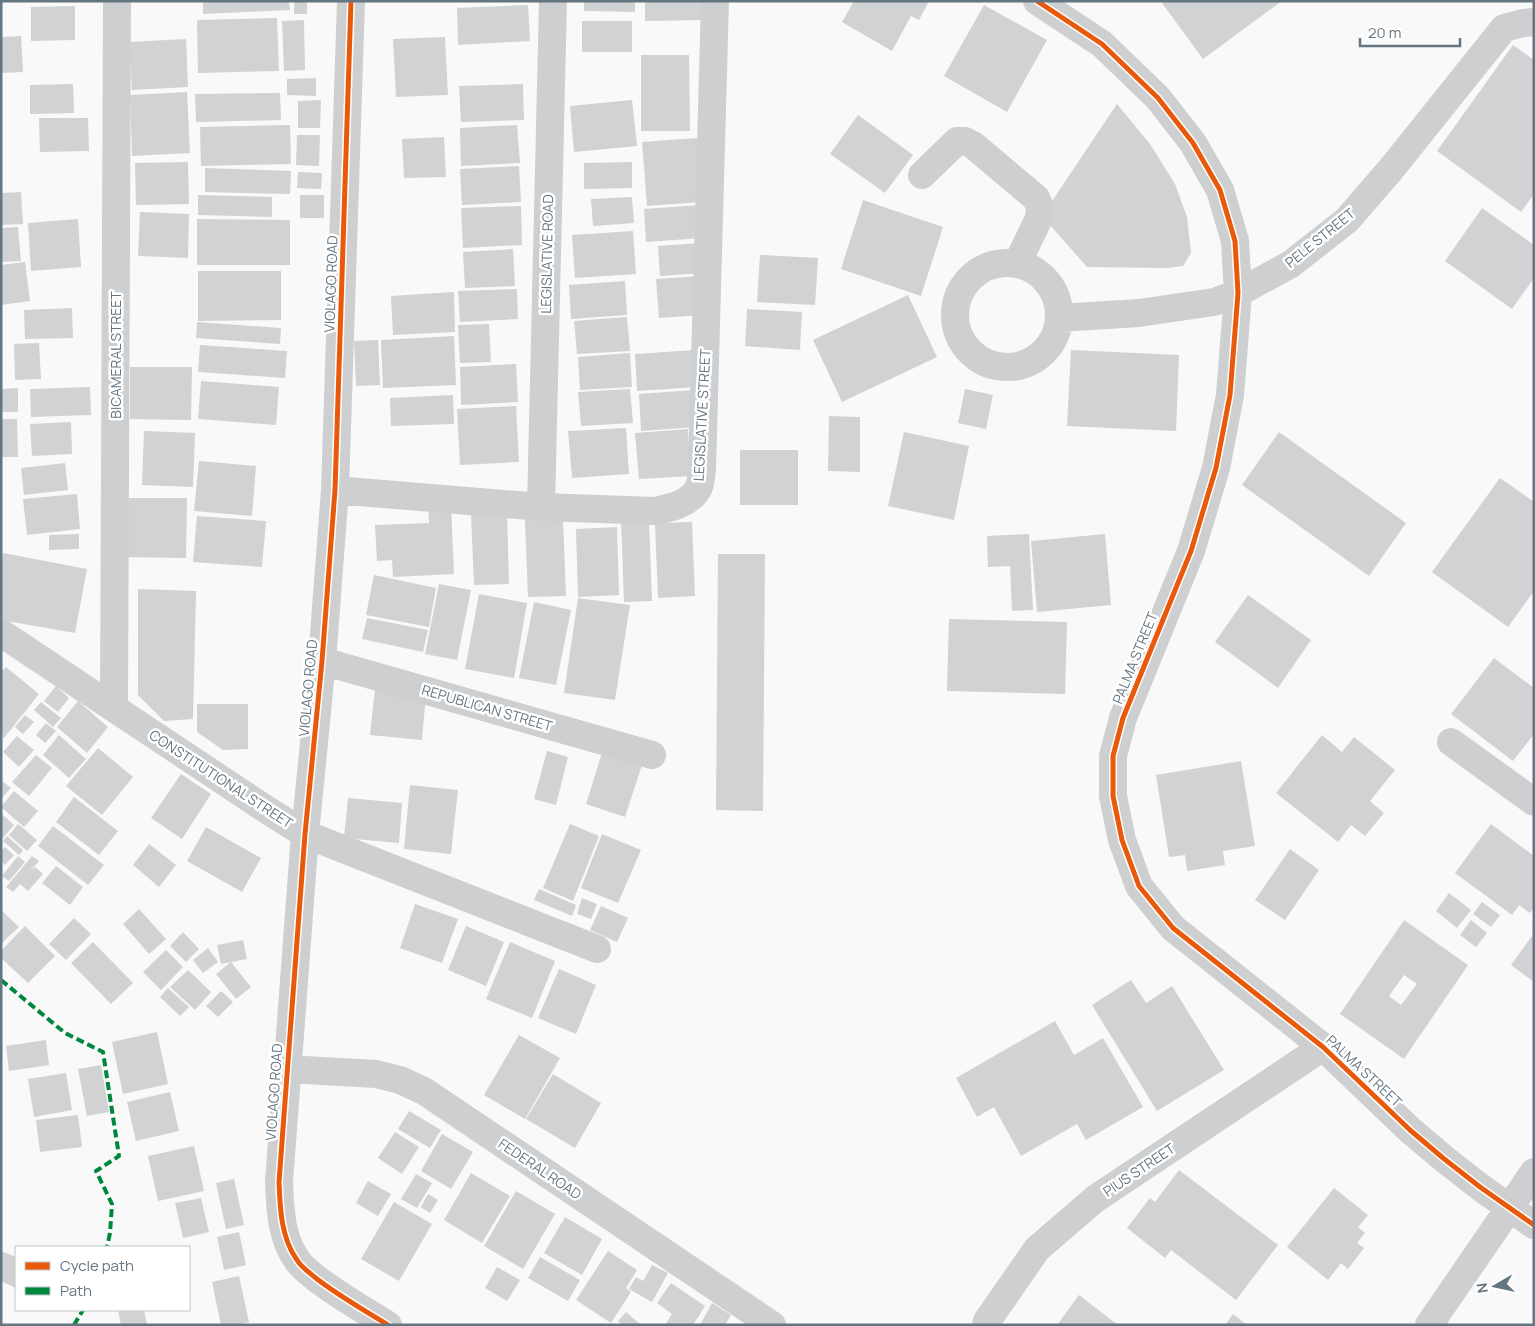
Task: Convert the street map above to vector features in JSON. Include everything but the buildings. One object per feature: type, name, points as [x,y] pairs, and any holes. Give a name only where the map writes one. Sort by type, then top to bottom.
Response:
[{"type":"street","name":"BICAMERAL STREET","points":[[114,708],[117,1]]},
{"type":"street","name":"VIOLAGO ROAD","points":[[351,1],[335,490],[322,661],[305,834],[279,1182],[283,1226],[297,1261],[308,1272],[388,1325]]},
{"type":"street","name":"LEGISLATIVE ROAD","points":[[540,507],[554,1]]},
{"type":"street","name":"LEGISLATIVE STREET","points":[[335,490],[540,507],[655,511],[671,508],[686,501],[698,489],[702,470],[715,1]]},
{"type":"street","name":"PALMA STREET","points":[[1037,1],[1102,44],[1158,98],[1193,142],[1220,190],[1235,241],[1238,293],[1230,395],[1216,468],[1191,551],[1123,718],[1113,756],[1113,796],[1122,840],[1139,886],[1173,928],[1323,1047],[1410,1130],[1443,1158],[1508,1208],[1534,1225]]},
{"type":"street","name":"PELE STREET","points":[[1059,318],[1140,313],[1214,302],[1238,293],[1291,264],[1347,220],[1392,168],[1504,28],[1534,22]]},
{"type":"street","points":[[922,175],[957,141],[965,141],[973,145],[1036,198],[1040,208],[1039,218],[1017,264]]},
{"type":"street","points":[[1002,263],[1017,264],[1032,269],[1043,278],[1052,290],[1058,303],[1059,318],[1056,334],[1048,347],[1037,358],[1022,366],[1007,368],[991,366],[977,358],[965,347],[958,333],[954,318],[956,302],[963,288],[973,275],[986,267],[1002,263]]},
{"type":"street","name":"CONSTITUTIONAL STREET","points":[[1,633],[305,834],[596,949]]},
{"type":"street","name":"REPUBLICAN STREET","points":[[322,661],[652,755]]},
{"type":"street","points":[[1451,742],[1534,802]]},
{"type":"street","name":"PIUS STREET","points":[[986,1325],[1037,1249],[1095,1199],[1323,1047]]},
{"type":"street","name":"FEDERAL ROAD","points":[[287,1069],[376,1074],[400,1080],[424,1091],[772,1325]]},
{"type":"street","points":[[1480,1187],[1534,1172]]},
{"type":"street","points":[[1429,1325],[1534,1172]]},
{"type":"marked path","points":[[1,980],[65,1033],[103,1052],[119,1156],[96,1171],[112,1204],[107,1246]]},
{"type":"marked path","points":[[74,1325],[82,1311]]},
{"type":"cycle path","points":[[351,1],[335,490],[322,661],[305,834],[279,1182],[281,1212],[285,1233],[299,1263],[325,1285],[388,1325]]},
{"type":"cycle path","points":[[1037,1],[1102,44],[1158,98],[1193,143],[1220,190],[1235,241],[1238,293],[1230,395],[1216,468],[1191,551],[1123,718],[1113,756],[1113,796],[1122,840],[1139,886],[1173,928],[1323,1047],[1410,1130],[1443,1158],[1534,1225]]}]
